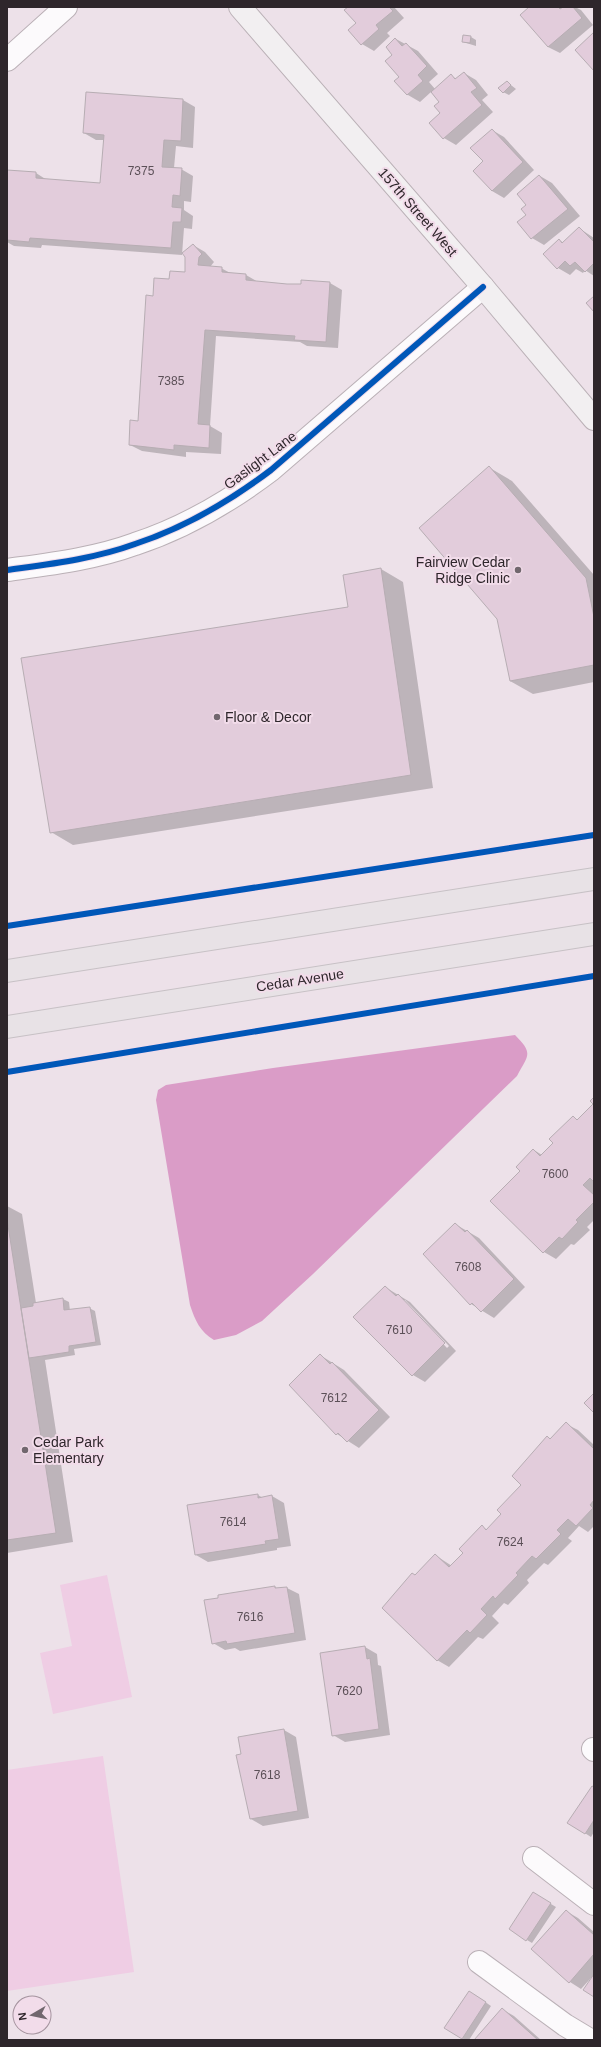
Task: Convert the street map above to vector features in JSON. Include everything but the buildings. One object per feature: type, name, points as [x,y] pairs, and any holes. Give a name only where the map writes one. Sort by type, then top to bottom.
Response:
[{"type":"main road","points":[[7,971],[594,879]]},
{"type":"main road","name":"Cedar Avenue","points":[[7,1027],[594,934]]},
{"type":"street","points":[[7,60],[66,7]]},
{"type":"street","name":"157th Street West","points":[[240,7],[483,287],[594,419]]},
{"type":"street","name":"Gaslight Lane","points":[[7,570],[87,557],[136,544],[194,519],[234,496],[277,465],[483,287]]},
{"type":"street","points":[[534,1858],[594,1904]]},
{"type":"street","points":[[479,1962],[565,2025],[590,2040]]},
{"type":"shaded area","points":[[515,1035],[525,1046],[527,1051],[526,1059],[517,1076],[313,1274],[262,1321],[236,1335],[214,1340],[205,1333],[196,1321],[190,1305],[156,1100],[158,1090],[166,1085],[273,1068]]},
{"type":"shaded area","points":[[107,1575],[132,1697],[53,1714],[40,1653],[72,1646],[60,1585]]},
{"type":"shaded area","points":[[103,1756],[134,1972],[7,1991],[7,1770]]},
{"type":"cycle path","points":[[7,570],[39,566],[104,554],[171,530],[223,503],[271,470],[483,287]]},
{"type":"cycle path","points":[[7,926],[594,835]]},
{"type":"cycle path","points":[[7,1072],[594,976]]},
{"type":"place","name":"Fairview Cedar Ridge Clinic","points":[[518,570]]},
{"type":"place","name":"Floor & Decor","points":[[217,717]]},
{"type":"place","name":"Cedar Park Elementary","points":[[25,1450]]}]
